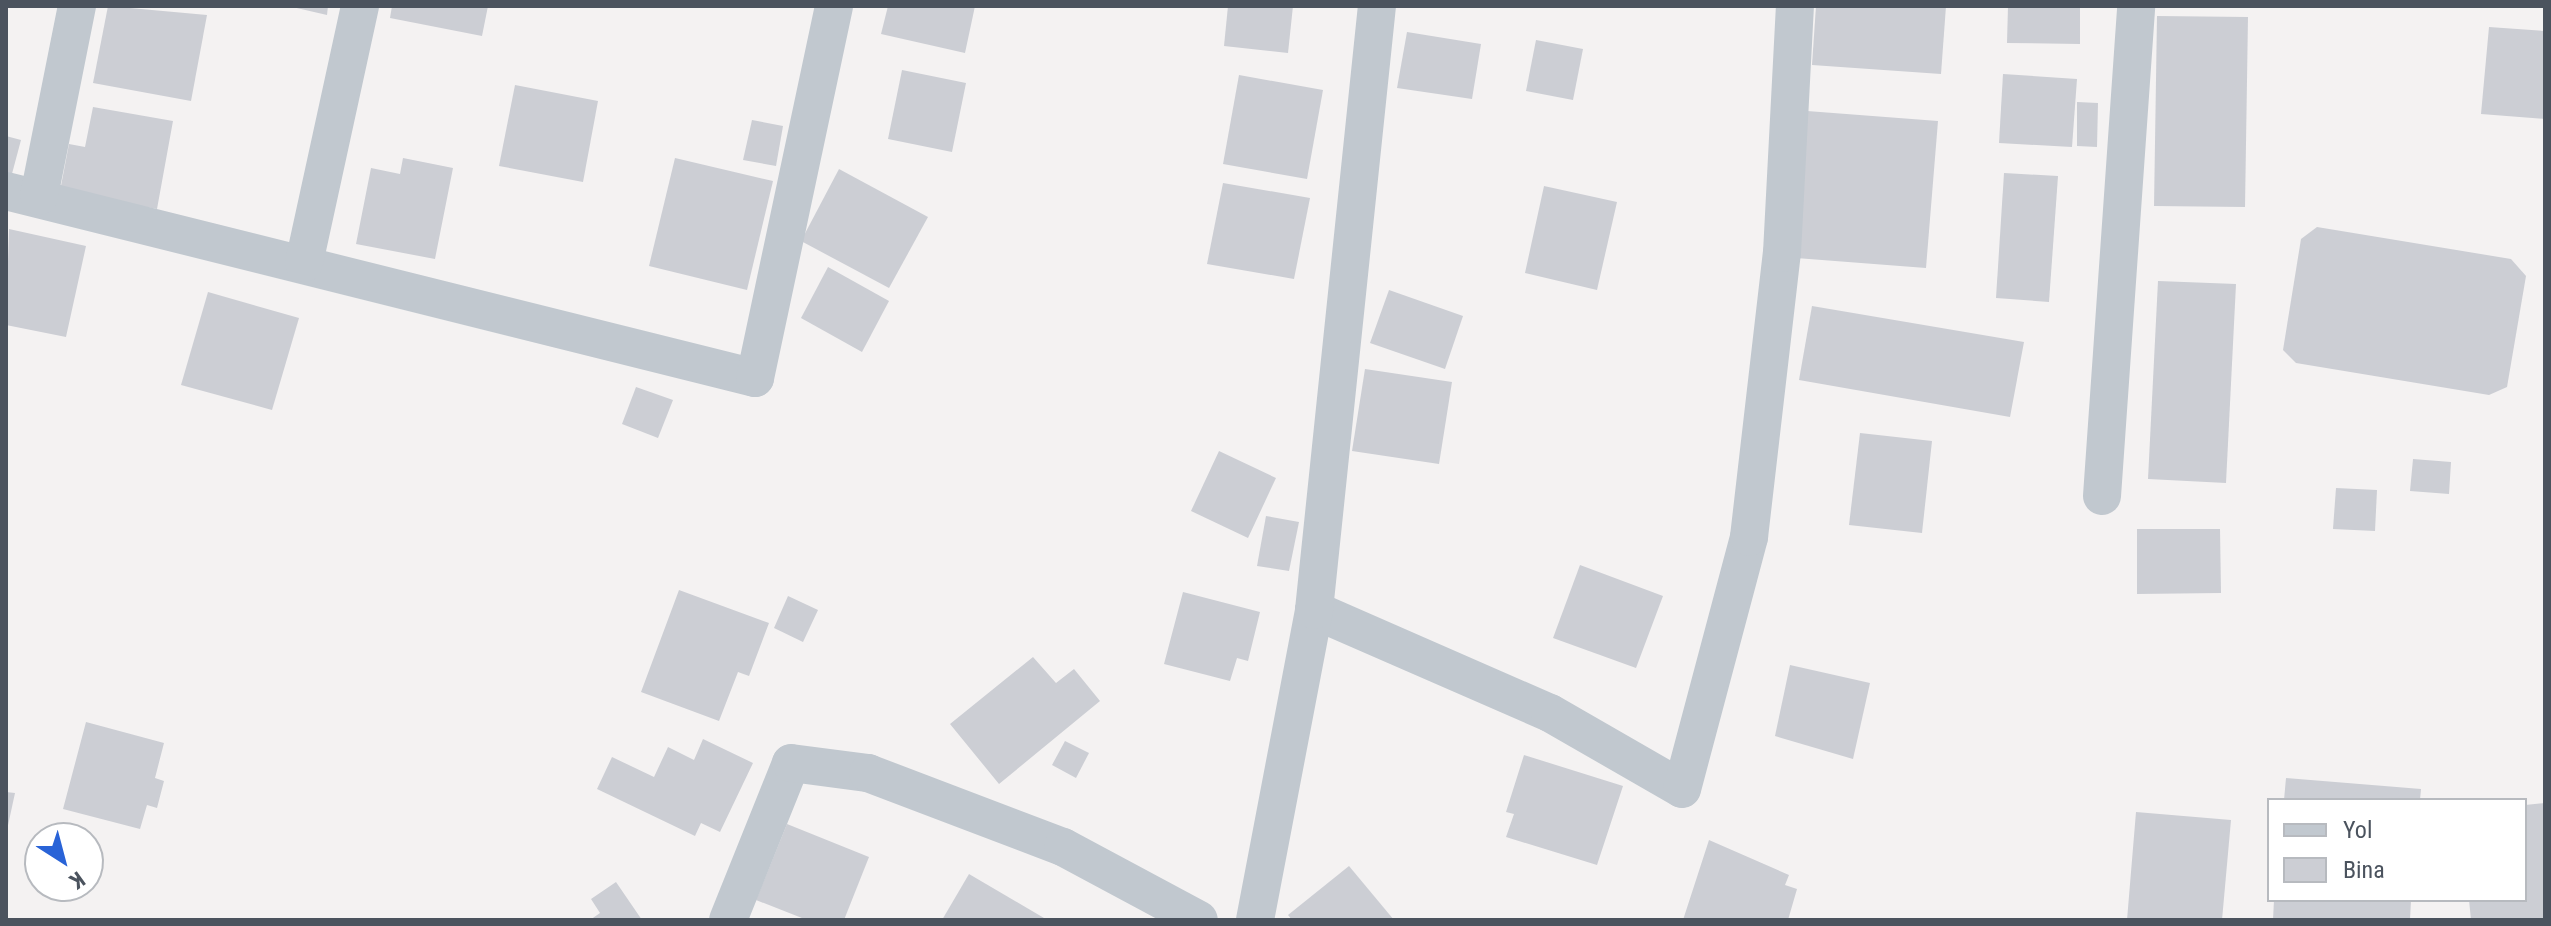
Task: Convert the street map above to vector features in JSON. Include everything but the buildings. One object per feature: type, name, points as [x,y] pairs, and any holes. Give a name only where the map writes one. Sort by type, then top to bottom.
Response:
[{"type":"street","points":[[77,6],[23,194],[755,378],[834,6]]},
{"type":"street","points":[[304,263],[360,6]]},
{"type":"street","points":[[1255,920],[1314,610],[1377,6]]},
{"type":"street","points":[[1314,610],[1550,713],[1682,789],[1749,537],[1782,253],[1795,6]]},
{"type":"street","points":[[2102,496],[2136,6]]},
{"type":"street","points":[[728,920],[791,763],[868,773],[1063,847],[1199,920]]}]
